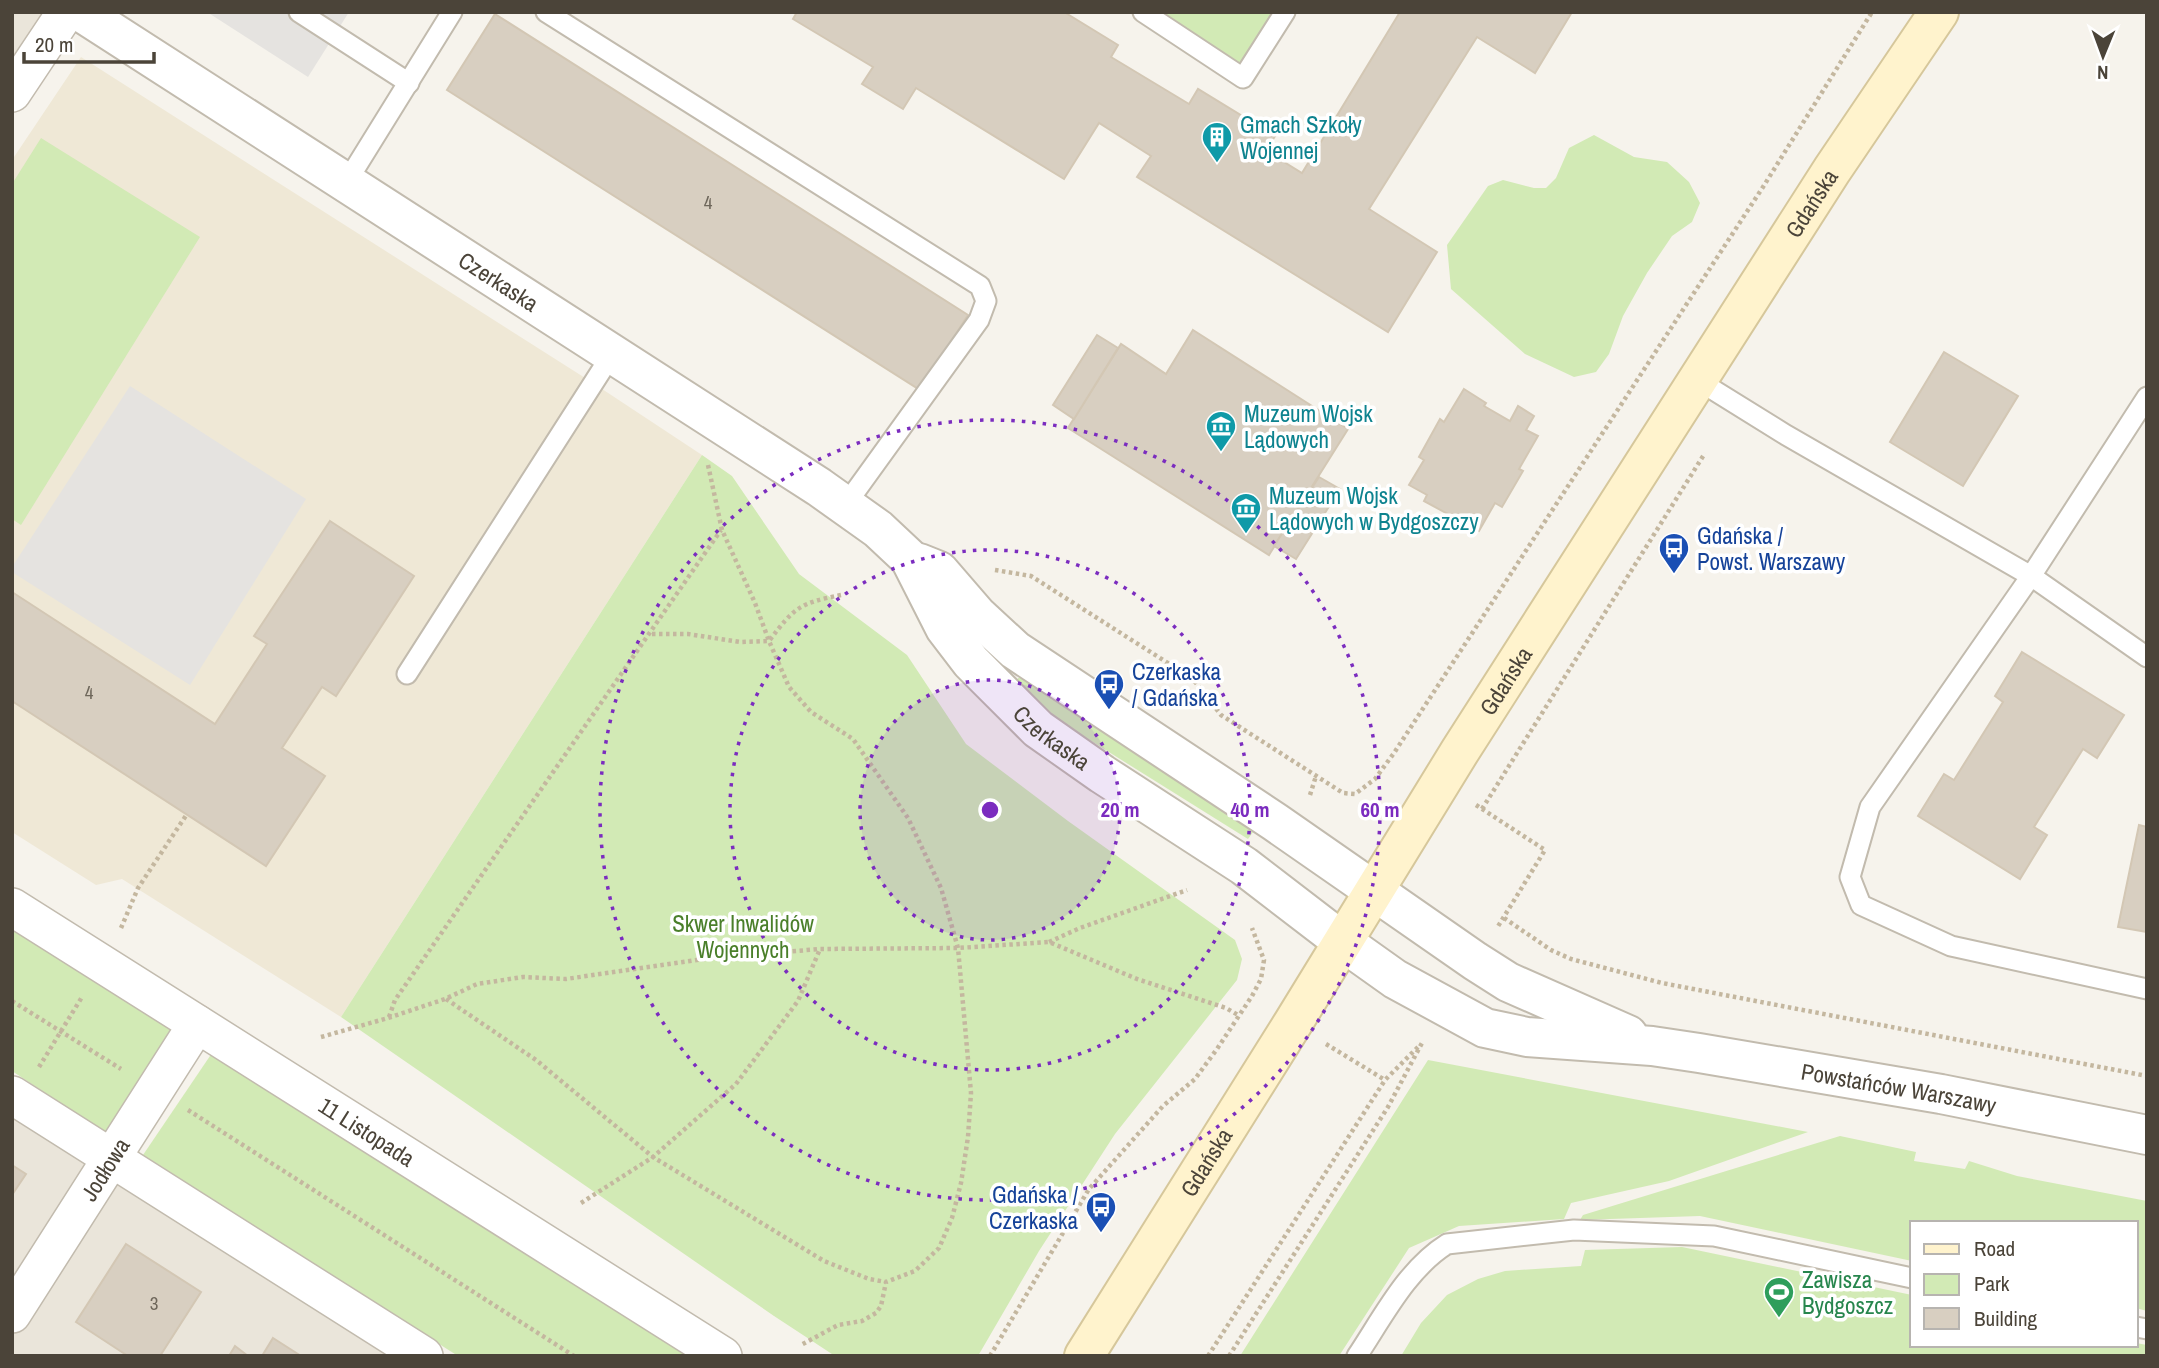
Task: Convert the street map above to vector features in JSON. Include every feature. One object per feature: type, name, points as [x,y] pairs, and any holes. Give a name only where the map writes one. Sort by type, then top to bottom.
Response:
[{"type":"main road","name":"Gdańska","points":[[1084,1356],[1460,751],[1825,182],[1939,12]]},
{"type":"street","points":[[12,93],[66,12]]},
{"type":"street","name":"Czerkaska","points":[[81,12],[819,487],[924,565],[1015,650],[1264,814],[1374,892]]},
{"type":"street","name":"Czerkaska","points":[[924,565],[945,628],[965,653],[1038,729],[1244,866],[1343,942]]},
{"type":"street","name":"Powstańców Warszawy","points":[[1374,892],[1508,982],[1652,1046]]},
{"type":"street","name":"11 Listopada","points":[[12,906],[723,1356]]},
{"type":"street","name":"Powstańców Warszawy","points":[[1343,942],[1411,989],[1485,1028],[1527,1037],[1652,1046],[1941,1094],[2147,1135]]},
{"type":"street","name":"Jodłowa","points":[[12,1314],[197,1024]]},
{"type":"street","points":[[15,1097],[424,1356]]},
{"type":"lane","points":[[299,12],[409,83]]},
{"type":"lane","points":[[346,183],[452,12]]},
{"type":"lane","points":[[546,12],[980,286],[986,301],[979,320],[844,507]]},
{"type":"lane","points":[[1143,12],[1243,78],[1285,12]]},
{"type":"lane","points":[[407,674],[612,354]]},
{"type":"lane","points":[[1699,381],[2031,576],[2147,657]]},
{"type":"lane","points":[[2147,397],[2031,576],[1870,807],[1850,877],[1861,905],[1951,946],[2147,989]]},
{"type":"lane","points":[[1357,1356],[1408,1280],[1447,1244],[1574,1230],[1714,1236],[1910,1279]]},
{"type":"path","points":[[924,565],[972,567],[1031,576],[1194,679],[1221,715],[1343,793],[1355,794],[1375,779],[1394,753],[1763,187],[1872,12]]},
{"type":"path","points":[[1482,809],[1735,404]]},
{"type":"path","points":[[445,999],[536,1060],[653,1157],[824,1261],[869,1279],[886,1282],[915,1271],[939,1248],[952,1218],[961,1183],[971,1093],[958,948],[941,888],[908,818],[853,739],[811,712],[789,687],[722,530],[706,456]]},
{"type":"path","points":[[388,1018],[403,988],[722,530]]},
{"type":"path","points":[[651,634],[688,634],[740,642],[769,641],[797,608],[818,599],[841,595]]},
{"type":"path","points":[[1471,802],[1545,850],[1493,934]]},
{"type":"path","points":[[15,1097],[61,1033],[127,918],[138,888],[187,814]]},
{"type":"path","points":[[321,1037],[445,999],[477,984],[523,977],[566,979],[710,958],[820,949],[958,948],[1049,942],[1080,928],[1187,890]]},
{"type":"path","points":[[1504,918],[1551,950],[1570,959],[1662,983],[2147,1076]]},
{"type":"path","points":[[990,1356],[1089,1189],[1163,1106],[1195,1079],[1261,979],[1264,961],[1261,946],[1249,923]]},
{"type":"path","points":[[1049,942],[1137,978],[1226,1007],[1238,1015]]},
{"type":"path","points":[[581,1203],[605,1185],[653,1157],[736,1084],[798,1002],[820,949]]},
{"type":"path","points":[[12,1001],[574,1356]]},
{"type":"path","points":[[1208,1356],[1385,1080],[1421,1044],[1388,1107],[1229,1356]]},
{"type":"path","points":[[801,1345],[838,1325],[862,1321],[876,1313],[881,1306],[886,1282]]},
{"type":"shaded area","points":[[12,12],[43,12],[12,58]]},
{"type":"shaded area","points":[[207,12],[349,12],[308,77]]},
{"type":"shaded area","points":[[81,57],[702,455],[341,1017],[122,879],[96,885],[12,832],[12,160]]},
{"type":"shaded area","points":[[130,386],[306,499],[190,685],[12,572],[12,567]]},
{"type":"shaded area","points":[[12,1095],[424,1356],[12,1356]]},
{"type":"green space","points":[[1144,12],[1282,12],[1241,75]]},
{"type":"green space","points":[[1594,135],[1634,157],[1667,162],[1689,182],[1700,203],[1692,222],[1672,236],[1647,273],[1623,316],[1609,354],[1596,372],[1574,377],[1525,354],[1451,289],[1447,245],[1488,186],[1503,180],[1534,188],[1546,188],[1556,178],[1569,148]]},
{"type":"green space","points":[[41,138],[200,237],[21,525],[12,519],[12,184]]},
{"type":"green space","name":"Skwer Inwalidów Wojennych","points":[[702,455],[732,476],[799,574],[907,655],[966,744],[1068,821],[1235,940],[1242,959],[1237,980],[1115,1134],[1039,1251],[978,1356],[835,1356],[341,1017]]},
{"type":"green space","points":[[1018,678],[1026,678],[1258,825],[1248,839],[1064,724],[1034,702],[1017,682]]},
{"type":"green space","points":[[12,920],[176,1023],[106,1133],[12,1071]]},
{"type":"green space","points":[[212,1053],[688,1356],[458,1356],[143,1155]]},
{"type":"green space","points":[[1428,1060],[1808,1132],[1669,1181],[1571,1203],[1564,1219],[1459,1226],[1409,1248],[1339,1356],[1240,1356]]},
{"type":"green space","points":[[1840,1136],[1916,1152],[1914,1161],[1965,1169],[1969,1161],[2017,1176],[2147,1201],[2147,1311],[2138,1309],[2138,1221],[1910,1221],[1910,1261],[1700,1216],[1580,1220],[1583,1215]]},
{"type":"green space","points":[[1682,1247],[1910,1295],[1910,1347],[2138,1347],[2138,1343],[2147,1345],[2147,1356],[1401,1356],[1421,1323],[1447,1295],[1478,1279],[1505,1271],[1581,1266],[1585,1250]]},
{"type":"building","name":"Gmach Szkoły Wojennej","points":[[797,12],[1064,12],[1118,45],[1111,57],[1189,104],[1198,89],[1275,136],[1266,151],[1302,173],[1400,12],[1572,12],[1535,73],[1477,37],[1369,209],[1437,252],[1388,332],[1137,177],[1151,156],[1099,123],[1064,179],[916,88],[903,109],[862,84],[873,67],[793,19]]},
{"type":"building","points":[[495,14],[968,315],[920,390],[447,90]]},
{"type":"building","name":"Muzeum Wojsk Lądowych","points":[[1193,330],[1348,429],[1269,555],[1068,428],[1121,344],[1166,374]]},
{"type":"building","points":[[1097,335],[1118,348],[1074,419],[1053,405]]},
{"type":"building","points":[[1944,352],[2018,396],[1963,486],[1890,442]]},
{"type":"building","points":[[1464,389],[1486,403],[1484,406],[1510,421],[1518,406],[1534,416],[1526,430],[1538,436],[1519,469],[1523,471],[1502,507],[1495,503],[1479,531],[1424,501],[1427,495],[1409,485],[1424,460],[1419,457],[1440,419],[1444,422]]},
{"type":"building","points":[[1319,477],[1340,489],[1296,559],[1274,546]]},
{"type":"building","points":[[330,521],[414,576],[336,696],[322,687],[282,748],[325,776],[266,866],[12,701],[12,592],[215,724],[267,644],[254,636]]},
{"type":"building","points":[[2022,652],[2124,715],[2097,758],[2083,749],[2034,827],[2047,835],[2020,879],[1918,816],[1944,774],[1954,780],[2003,702],[1995,696]]},
{"type":"building","points":[[2139,825],[2147,827],[2147,932],[2118,927]]},
{"type":"building","points":[[12,1165],[26,1174],[12,1195]]},
{"type":"building","points":[[126,1244],[201,1292],[160,1356],[128,1356],[76,1322]]},
{"type":"building","points":[[273,1338],[301,1356],[262,1356]]},
{"type":"building","points":[[235,1346],[248,1356],[229,1356]]},
{"type":"place","name":"Gmach Szkoły Wojennej","points":[[1217,164]]},
{"type":"place","name":"Muzeum Wojsk Lądowych","points":[[1221,453]]},
{"type":"place","name":"Muzeum Wojsk Lądowych w Bydgoszczy","points":[[1246,535]]},
{"type":"place","name":"Gdańska / Powst. Warszawy","points":[[1674,575]]},
{"type":"place","name":"Czerkaska / Gdańska","points":[[1109,711]]},
{"type":"place","name":"Gdańska / Czerkaska","points":[[1101,1234]]},
{"type":"place","name":"Zawisza Bydgoszcz","points":[[1779,1319]]}]
